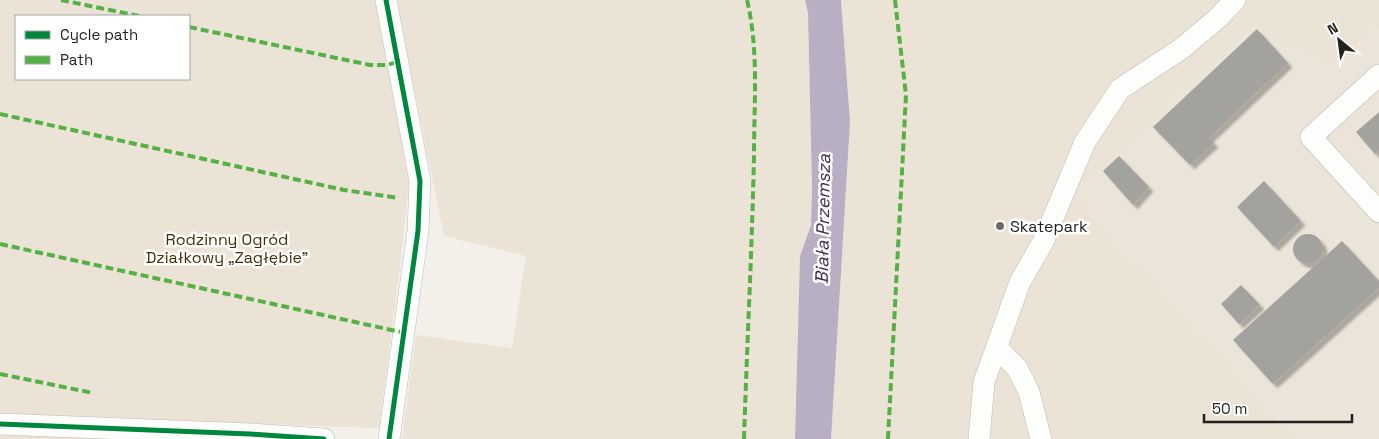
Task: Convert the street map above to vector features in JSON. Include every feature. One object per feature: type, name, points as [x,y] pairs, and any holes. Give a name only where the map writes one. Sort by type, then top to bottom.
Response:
[{"type":"lane","points":[[386,0],[420,181],[418,231],[389,439]]},
{"type":"lane","points":[[979,439],[984,382],[1020,282],[1043,242],[1086,142],[1120,90],[1181,49],[1218,18],[1235,0]]},
{"type":"lane","points":[[1379,75],[1311,137],[1379,212]]},
{"type":"lane","points":[[997,348],[1017,368],[1029,392],[1041,439]]},
{"type":"lane","points":[[0,424],[240,433],[324,439]]},
{"type":"shaded area","points":[[1254,27],[1287,45],[1333,63],[1379,27],[1379,439],[1296,439],[1075,194]]},
{"type":"green space","name":"Rodzinny Ogród Działkowy „Zagłębie”","points":[[0,0],[375,0],[409,183],[379,428],[0,415]]},
{"type":"green space","points":[[396,0],[805,0],[808,13],[812,187],[811,225],[800,256],[795,439],[402,439],[416,335],[512,348],[526,256],[444,236]]},
{"type":"green space","points":[[841,0],[1379,0],[1379,27],[1333,63],[1287,45],[1254,27],[1075,194],[1296,439],[831,439],[850,122]]},
{"type":"green space","points":[[0,434],[132,439],[0,439]]},
{"type":"water","name":"Biała Przemsza","points":[[805,0],[841,0],[850,122],[831,439],[795,439],[800,256],[811,225],[812,187],[808,13]]},
{"type":"building","points":[[1257,29],[1288,63],[1209,138],[1214,143],[1190,165],[1153,127]]},
{"type":"building","points":[[1379,112],[1379,150],[1375,154],[1356,132]]},
{"type":"building","points":[[1119,156],[1149,187],[1133,205],[1103,171]]},
{"type":"building","points":[[1264,181],[1301,221],[1274,247],[1237,207]]},
{"type":"building","points":[[1308,234],[1314,235],[1322,243],[1322,255],[1314,263],[1308,264],[1302,263],[1294,255],[1293,249],[1294,243],[1302,235]]},
{"type":"building","points":[[1342,241],[1379,281],[1379,288],[1273,384],[1233,340]]},
{"type":"building","points":[[1241,285],[1260,305],[1239,324],[1221,304]]},
{"type":"marked path","points":[[61,0],[134,15]]},
{"type":"marked path","points":[[744,439],[755,97],[753,38],[747,0]]},
{"type":"marked path","points":[[888,439],[906,95],[895,0]]},
{"type":"marked path","points":[[190,27],[370,65],[387,65],[397,62]]},
{"type":"marked path","points":[[0,114],[344,190],[399,198]]},
{"type":"marked path","points":[[0,244],[405,333]]},
{"type":"marked path","points":[[0,374],[93,393]]},
{"type":"cycle path","points":[[386,0],[420,181],[418,231],[389,439]]},
{"type":"cycle path","points":[[0,424],[250,434],[324,439]]},
{"type":"place","name":"Skatepark","points":[[1000,226]]}]
